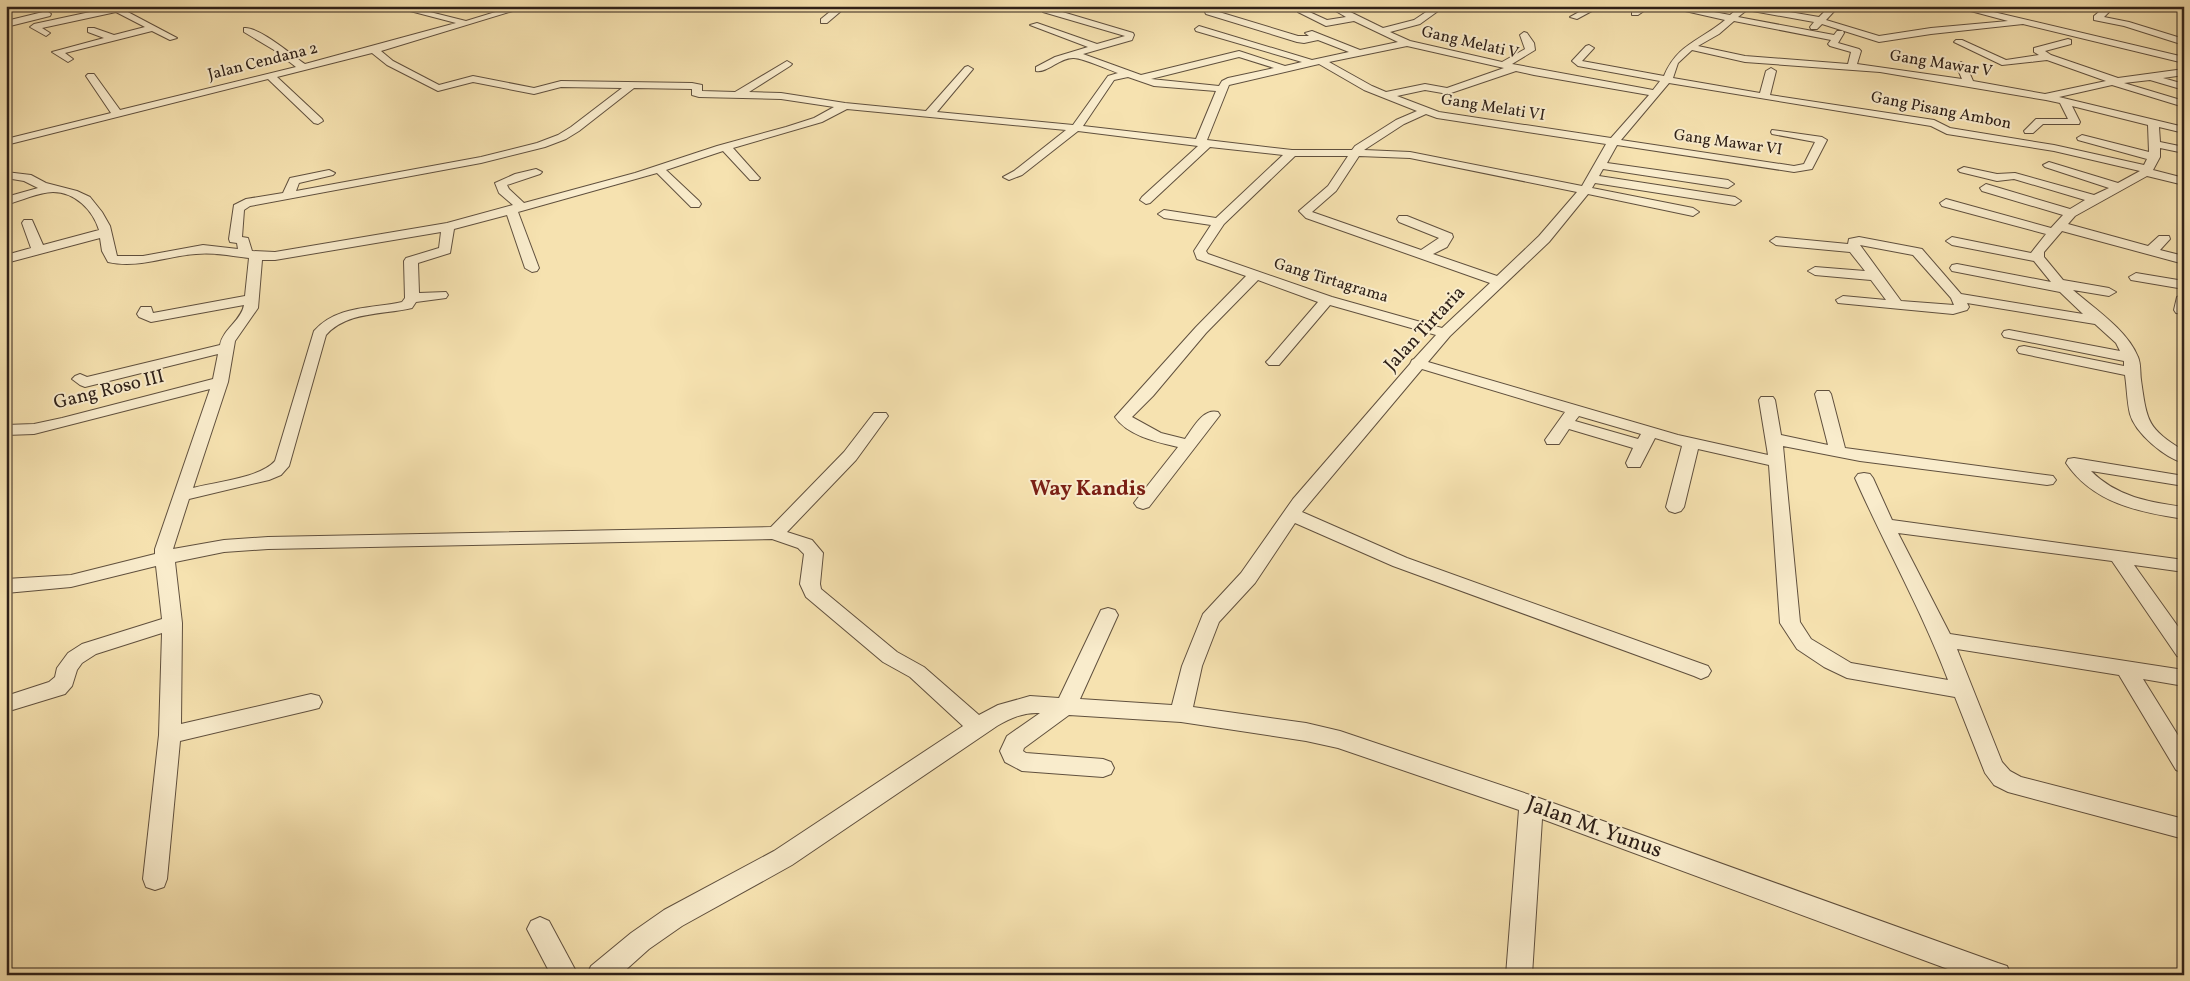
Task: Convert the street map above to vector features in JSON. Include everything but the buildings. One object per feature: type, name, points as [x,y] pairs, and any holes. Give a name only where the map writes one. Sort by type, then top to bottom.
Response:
[{"type":"street","points":[[46,34],[34,27],[131,6]]},
{"type":"street","points":[[395,6],[465,23]]},
{"type":"street","points":[[415,10],[428,6]]},
{"type":"street","name":"Jalan Cendana 2","points":[[6,142],[374,50],[525,6]]},
{"type":"street","points":[[824,21],[843,6]]},
{"type":"street","points":[[1040,69],[1073,54],[1130,37],[1046,10],[1044,8],[1047,6]]},
{"type":"street","points":[[1331,6],[1407,43]]},
{"type":"street","points":[[1382,31],[1417,22],[1441,6]]},
{"type":"street","points":[[1574,17],[1597,6]]},
{"type":"street","points":[[1635,12],[1647,6]]},
{"type":"street","points":[[1667,6],[1836,38]]},
{"type":"street","points":[[1823,30],[1814,26],[1835,6]]},
{"type":"street","points":[[1956,6],[2184,60]]},
{"type":"street","points":[[1745,7],[1819,20],[1879,39],[1931,31],[2022,22]]},
{"type":"street","name":"Jalan Tirtaria","points":[[1181,714],[1192,666],[1210,619],[1248,578],[1299,503],[1417,363],[1498,281],[1544,239],[1584,192],[1607,154],[1667,80],[1674,62],[1690,47],[1716,32],[1745,7]]},
{"type":"street","points":[[2109,8],[2097,18],[2126,24],[2184,42]]},
{"type":"street","points":[[118,9],[122,13],[173,38]]},
{"type":"street","points":[[6,24],[56,12],[78,17]]},
{"type":"street","points":[[1208,12],[1297,39],[1304,40],[1318,37]]},
{"type":"street","points":[[1302,12],[1326,23],[1354,18]]},
{"type":"street","points":[[1034,25],[1096,47]]},
{"type":"street","points":[[2053,29],[2064,26]]},
{"type":"street","points":[[68,59],[56,52],[153,28]]},
{"type":"street","points":[[1845,28],[1833,44],[1856,51],[1852,67]]},
{"type":"street","name":"Gang Melati VI","points":[[1199,29],[1317,62],[1385,95],[1446,118],[1607,154]]},
{"type":"street","points":[[91,30],[113,38]]},
{"type":"street","points":[[247,30],[277,48],[302,68]]},
{"type":"street","points":[[1300,30],[1360,53]]},
{"type":"street","points":[[1504,65],[1530,50],[1529,43],[1524,35]]},
{"type":"street","points":[[1959,42],[2005,63],[2048,57]]},
{"type":"street","points":[[2068,42],[2037,49],[2048,57],[2114,82],[2184,104]]},
{"type":"street","points":[[2082,42],[2145,61]]},
{"type":"street","name":"Gang Melati V","points":[[1222,90],[1225,83],[1231,80],[1407,43],[1514,68],[1656,93]]},
{"type":"street","name":"Gang Mawar V","points":[[1690,47],[1744,59],[1880,69],[1969,83],[2046,97],[2184,130]]},
{"type":"street","name":"Gang Pisang Ambon","points":[[1589,48],[1576,61],[1578,63],[1764,97],[1934,123],[1947,131],[2054,148],[2151,160]]},
{"type":"street","points":[[374,50],[390,63],[438,88],[472,79],[534,91],[561,84],[692,86],[698,87],[696,93],[699,94],[781,96],[845,106],[1076,128],[1292,153],[1389,153],[1427,158],[1584,192],[1694,212]]},
{"type":"street","points":[[1073,54],[1162,85],[1222,90],[1203,143],[1146,200]]},
{"type":"street","points":[[1140,78],[1238,54],[1282,68]]},
{"type":"street","points":[[739,94],[787,64]]},
{"type":"street","points":[[1961,65],[1969,83]]},
{"type":"street","points":[[2161,67],[2181,72]]},
{"type":"street","points":[[1385,95],[1425,87],[1448,91],[1514,68]]},
{"type":"street","points":[[929,114],[968,70]]},
{"type":"street","points":[[1764,97],[1770,71]]},
{"type":"street","points":[[2046,97],[2114,82],[2181,72]]},
{"type":"street","points":[[1009,177],[1018,173],[1076,128],[1111,78],[1129,74]]},
{"type":"street","points":[[91,76],[117,114]]},
{"type":"street","points":[[270,76],[318,121]]},
{"type":"street","points":[[2149,76],[2184,87]]},
{"type":"street","points":[[155,879],[170,735],[172,623],[164,549],[220,382],[224,368],[225,348],[228,340],[242,323],[253,299],[251,255],[243,241],[235,239],[238,208],[246,203],[434,169],[541,145],[562,138],[575,130],[633,84]]},
{"type":"street","points":[[2029,131],[2040,121],[2075,122],[2064,101]]},
{"type":"street","points":[[6,175],[32,179],[40,185],[80,195],[92,204],[106,232],[109,255],[113,259],[118,260],[206,249],[275,256],[448,227],[658,168],[818,120],[845,106]]},
{"type":"street","points":[[1425,110],[1359,148],[1332,188],[1308,213],[1498,281]]},
{"type":"street","points":[[2151,160],[2153,123]]},
{"type":"street","name":"Gang Mawar VI","points":[[1607,154],[1800,169],[1808,168],[1822,140],[1776,132]]},
{"type":"street","points":[[2082,138],[2151,160],[2184,182]]},
{"type":"street","points":[[726,147],[754,178]]},
{"type":"street","points":[[2184,150],[2151,160],[2119,187],[2071,213],[2037,252],[2038,258],[2062,286],[2122,341],[2132,365],[2138,416],[2155,440],[2184,458]]},
{"type":"street","points":[[1164,214],[1219,222],[1292,153]]},
{"type":"street","points":[[1607,154],[1709,170]]},
{"type":"street","points":[[1607,154],[1728,184]]},
{"type":"street","points":[[2048,165],[2119,187]]},
{"type":"street","points":[[658,168],[695,204]]},
{"type":"street","points":[[1964,170],[1997,178],[2015,176],[2097,200]]},
{"type":"street","points":[[532,268],[516,208],[503,190],[501,183],[536,172]]},
{"type":"street","points":[[288,196],[294,180],[329,173]]},
{"type":"street","points":[[1593,179],[1735,202]]},
{"type":"street","points":[[6,201],[54,188]]},
{"type":"street","points":[[1986,188],[2071,213]]},
{"type":"street","points":[[1946,203],[2184,260]]},
{"type":"street","points":[[1403,219],[1447,237],[1442,244],[1422,254]]},
{"type":"street","points":[[28,222],[40,251]]},
{"type":"street","name":"Gang Tirtagrama","points":[[1219,222],[1200,251],[1202,256],[1208,259],[1327,300],[1445,333]]},
{"type":"street","points":[[181,496],[263,476],[275,471],[283,462],[322,328],[344,316],[407,305],[412,298],[411,261],[445,250],[448,227]]},
{"type":"street","points":[[6,259],[106,232]]},
{"type":"street","points":[[2151,251],[2164,239]]},
{"type":"street","points":[[1776,241],[1854,248]]},
{"type":"street","points":[[1842,300],[1897,305],[1962,308],[1957,297],[1917,252],[1859,241],[1854,242],[1854,248],[1897,305]]},
{"type":"street","points":[[1952,241],[2038,258]]},
{"type":"street","points":[[1957,268],[2109,292]]},
{"type":"street","points":[[1815,271],[1874,276]]},
{"type":"street","points":[[1188,445],[1155,436],[1123,418],[1147,394],[1201,330],[1254,276]]},
{"type":"street","points":[[2136,277],[2184,285]]},
{"type":"street","points":[[412,298],[441,295]]},
{"type":"street","points":[[1957,297],[2102,321]]},
{"type":"street","points":[[146,310],[144,314],[151,318],[253,299]]},
{"type":"street","points":[[1274,362],[1327,300]]},
{"type":"street","points":[[2009,334],[2132,365]]},
{"type":"street","points":[[80,379],[85,382],[98,380],[225,348]]},
{"type":"street","points":[[2024,350],[2132,365]]},
{"type":"street","points":[[1417,363],[1570,417],[1647,439],[1691,443],[1776,462]]},
{"type":"street","name":"Gang Roso III","points":[[6,430],[34,429],[52,425],[220,382]]},
{"type":"street","points":[[1822,394],[1838,452]]},
{"type":"street","points":[[1767,400],[1774,439],[1790,623],[1804,644],[1847,670],[1962,690]]},
{"type":"street","points":[[1143,503],[1212,415]]},
{"type":"street","points":[[777,533],[850,456],[880,416]]},
{"type":"street","points":[[1553,440],[1570,417]]},
{"type":"street","points":[[1634,463],[1647,439]]},
{"type":"street","points":[[1774,439],[1838,452],[2047,480]]},
{"type":"street","points":[[1675,507],[1691,443]]},
{"type":"street","points":[[2184,481],[2074,464],[2095,485],[2127,504],[2184,513]]},
{"type":"street","points":[[1864,478],[1885,525],[1943,640],[1993,767],[2002,778],[2016,785],[2184,829]]},
{"type":"street","points":[[1292,514],[1400,562],[1701,671]]},
{"type":"street","points":[[1885,525],[2184,566]]},
{"type":"street","points":[[6,586],[71,580],[224,546],[268,543],[777,533],[780,536],[805,544],[814,552],[810,584],[812,592],[890,657],[916,672],[978,727]]},
{"type":"street","points":[[2118,556],[2184,651]]},
{"type":"street","points":[[1103,768],[1022,762],[1015,759],[1011,753],[1015,742],[1066,706],[1108,615]]},
{"type":"street","points":[[6,704],[57,688],[65,680],[67,668],[75,658],[89,649],[172,623]]},
{"type":"street","points":[[1943,640],[2184,678]]},
{"type":"street","points":[[2126,670],[2184,764]]},
{"type":"street","points":[[170,735],[311,702]]},
{"type":"street","name":"Jalan M. Yunus","points":[[600,975],[640,941],[673,918],[783,858],[978,727],[1006,711],[1030,704],[1181,714],[1306,732],[1340,740],[1531,805],[1998,975]]},
{"type":"street","points":[[1519,975],[1531,805]]},
{"type":"street","points":[[540,929],[565,975]]},
{"type":"district","name":"Way Kandis","points":[[1088,489]]}]
